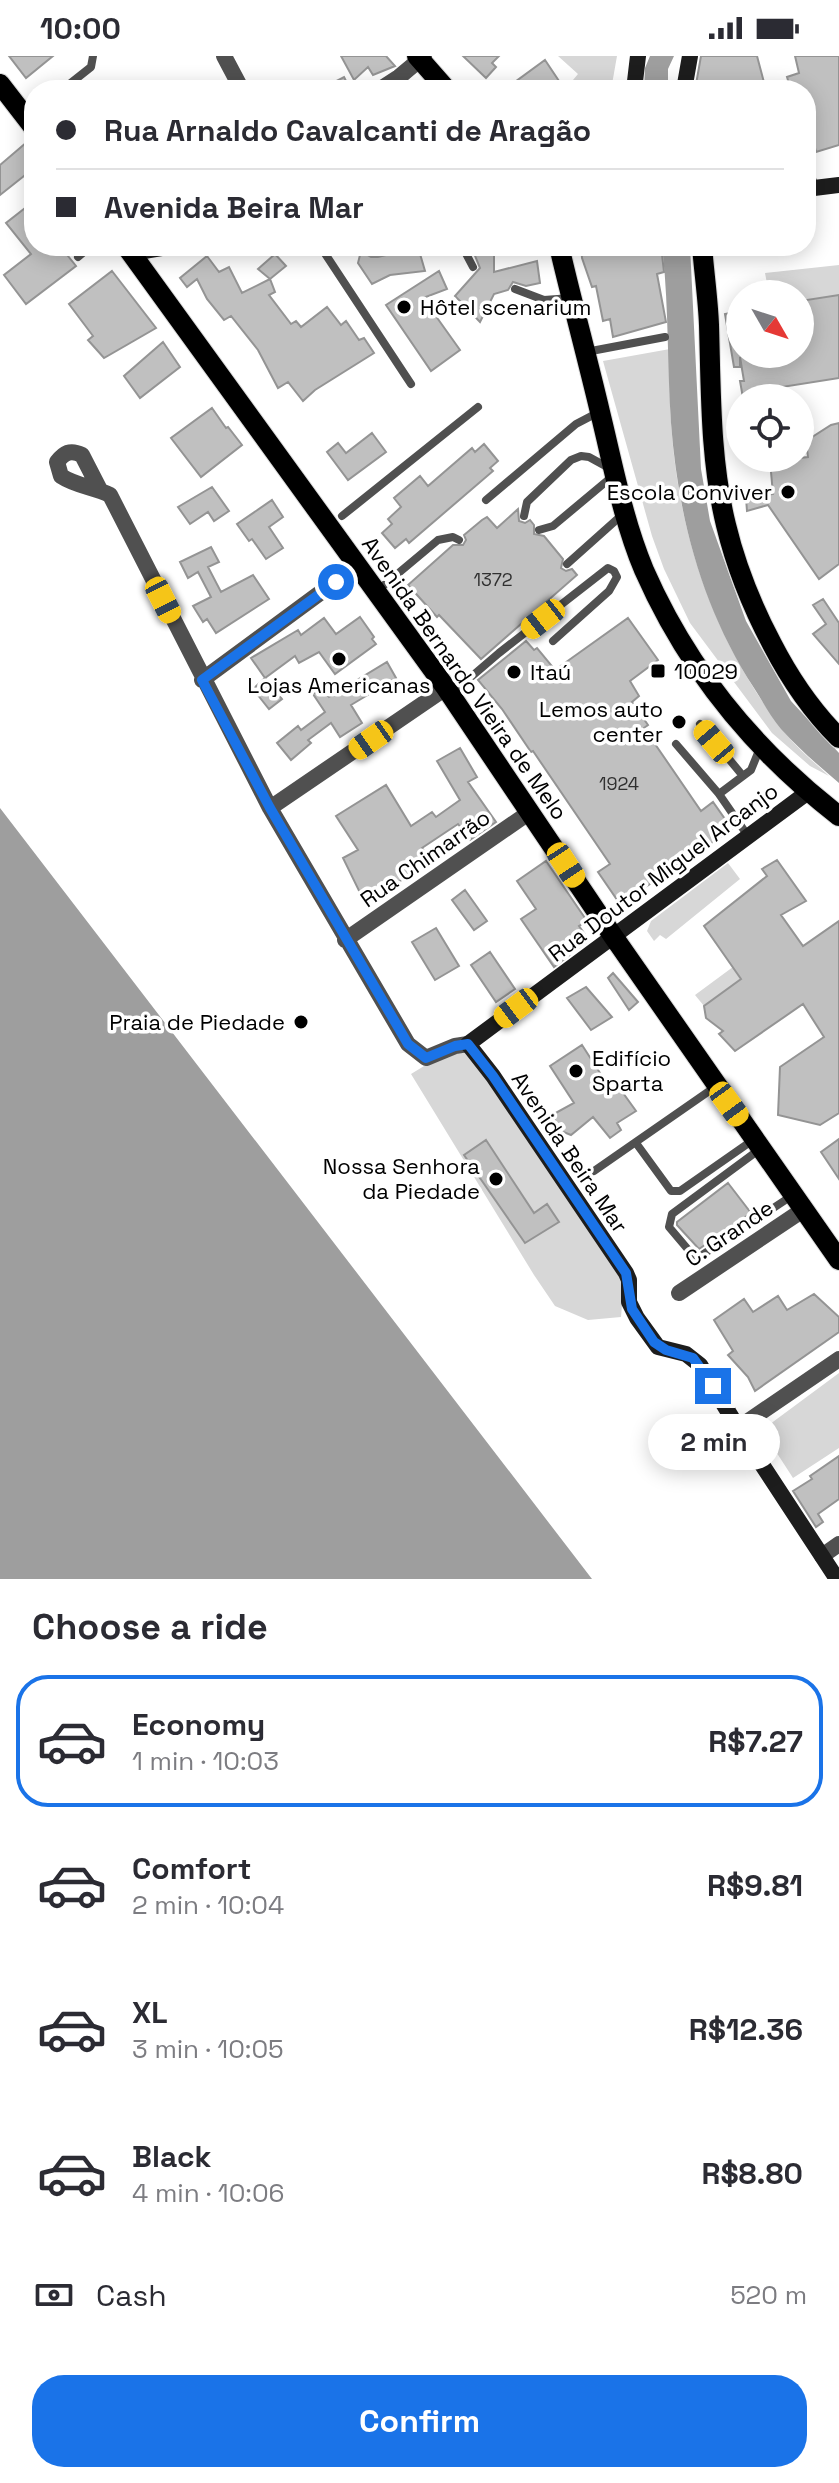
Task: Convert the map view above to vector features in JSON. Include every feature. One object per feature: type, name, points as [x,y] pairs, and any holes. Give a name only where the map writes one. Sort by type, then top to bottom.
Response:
[{"type":"main road","points":[[635,80],[638,56]]},
{"type":"main road","points":[[686,80],[690,56]]},
{"type":"main road","points":[[421,57],[439,80]]},
{"type":"main road","points":[[0,84],[24,111]]},
{"type":"main road","points":[[816,188],[839,185]]},
{"type":"main road","name":"Avenida Bernardo Vieira de Melo","points":[[134,256],[336,521],[358,565],[839,1260]]},
{"type":"main road","points":[[561,256],[614,472],[645,572],[677,635],[712,687],[760,747],[839,816]]},
{"type":"main road","points":[[703,256],[709,323],[711,420],[717,477],[729,537],[753,608],[775,650],[804,699],[837,733]]},
{"type":"main road","name":"Rua Doutor Miguel Arcanjo","points":[[468,1044],[808,792]]},
{"type":"main road","name":"Avenida Beira Mar","points":[[468,1044],[493,1076],[626,1273],[629,1302],[646,1330],[658,1347],[686,1354],[700,1365],[837,1579]]},
{"type":"street","points":[[224,56],[237,80]]},
{"type":"street","points":[[407,80],[421,57]]},
{"type":"street","points":[[100,490],[110,495],[270,808],[390,1017],[414,1051],[426,1058],[468,1044]]},
{"type":"street","points":[[202,680],[358,565]]},
{"type":"street","points":[[270,808],[448,691]]},
{"type":"street","name":"Rua Chimarrão","points":[[345,940],[530,812]]},
{"type":"street","name":"C. Grande","points":[[679,1293],[798,1202]]},
{"type":"street","points":[[738,1428],[839,1359]]},
{"type":"street","points":[[822,1556],[839,1544]]},
{"type":"lane","points":[[75,80],[91,67],[93,56]]},
{"type":"lane","points":[[327,256],[411,384]]},
{"type":"lane","points":[[467,256],[473,267]]},
{"type":"lane","points":[[515,289],[544,300],[571,298]]},
{"type":"lane","points":[[585,353],[665,337]]},
{"type":"lane","points":[[336,521],[478,407]]},
{"type":"lane","points":[[486,500],[576,424],[600,412]]},
{"type":"lane","points":[[524,516],[527,502],[571,460],[589,457],[614,472],[553,526],[539,530]]},
{"type":"lane","points":[[567,564],[625,513]]},
{"type":"lane","points":[[377,592],[438,540],[453,537],[459,540]]},
{"type":"lane","points":[[448,691],[608,568],[614,571],[617,577],[609,591],[553,641]]},
{"type":"lane","points":[[700,724],[743,776]]},
{"type":"lane","points":[[676,744],[719,794],[749,836]]},
{"type":"lane","points":[[719,794],[756,763],[760,747]]},
{"type":"lane","points":[[594,1171],[716,1086]]},
{"type":"lane","points":[[636,1143],[671,1191],[675,1192],[757,1144]]},
{"type":"lane","points":[[757,1144],[672,1214],[669,1227],[691,1253],[699,1257],[798,1202]]},
{"type":"shaded area","points":[[558,56],[617,56],[613,80],[573,80],[578,74]]},
{"type":"shaded area","points":[[650,56],[674,56],[668,69],[668,80],[644,80]]},
{"type":"shaded area","points":[[663,256],[690,256],[701,469],[710,521],[746,621],[791,701],[839,753],[839,783],[781,729],[770,714],[736,658],[707,594],[687,527],[674,458]]},
{"type":"shaded area","points":[[839,265],[839,295],[814,299],[814,280],[766,280],[765,273]]},
{"type":"shaded area","points":[[670,349],[670,413],[675,463],[681,503],[702,581],[734,654],[755,690],[789,738],[829,776],[810,766],[772,733],[690,623],[664,569],[603,361]]},
{"type":"shaded area","points":[[0,808],[592,1579],[0,1579]]},
{"type":"shaded area","points":[[728,863],[740,879],[666,939],[660,935],[654,941],[647,931],[651,921]]},
{"type":"shaded area","points":[[737,964],[746,976],[704,1006],[695,995]]},
{"type":"shaded area","points":[[452,1049],[470,1053],[624,1281],[621,1317],[588,1320],[555,1306],[534,1275],[411,1074]]},
{"type":"shaded area","points":[[839,1373],[839,1448],[793,1478],[762,1430]]},
{"type":"building","points":[[9,56],[53,56],[26,78]]},
{"type":"building","points":[[341,56],[386,56],[395,66],[373,75],[368,67],[354,80]]},
{"type":"building","points":[[463,56],[499,56],[492,63],[496,67],[486,78]]},
{"type":"building","points":[[701,56],[757,56],[763,80],[697,80]]},
{"type":"building","points":[[795,56],[839,56],[839,145],[816,152],[816,80],[788,80],[787,77],[799,73]]},
{"type":"building","points":[[545,60],[558,80],[518,80]]},
{"type":"building","points":[[24,145],[24,176],[0,195],[0,165]]},
{"type":"building","points":[[24,209],[24,245],[6,223]]},
{"type":"building","points":[[28,256],[68,256],[76,266],[26,304],[4,275]]},
{"type":"building","points":[[207,256],[219,272],[229,267],[242,293],[270,279],[275,292],[269,295],[291,324],[296,321],[301,327],[327,307],[341,325],[346,321],[359,340],[364,338],[374,353],[303,401],[288,382],[278,388],[258,350],[231,316],[224,320],[207,299],[197,279],[187,287],[180,278]]},
{"type":"building","points":[[273,256],[277,256],[286,266],[270,279],[258,269]]},
{"type":"building","points":[[360,256],[421,256],[425,271],[390,275],[372,284],[358,263]]},
{"type":"building","points":[[475,256],[494,256],[494,272],[537,261],[540,283],[526,286],[513,282],[508,290],[494,294],[480,322],[455,296],[480,268]]},
{"type":"building","points":[[662,256],[664,272],[657,274],[666,322],[613,337],[610,319],[603,321],[596,286],[592,287],[582,258]]},
{"type":"building","points":[[112,271],[156,328],[104,358],[88,340],[93,336],[69,304]]},
{"type":"building","points":[[439,271],[447,289],[423,298],[460,350],[431,371],[386,305]]},
{"type":"building","points":[[839,295],[839,378],[801,384],[741,384],[740,381],[744,381],[742,368],[814,368],[814,299]]},
{"type":"building","points":[[163,342],[180,367],[140,398],[124,376]]},
{"type":"building","points":[[212,408],[242,445],[201,477],[171,438]]},
{"type":"building","points":[[839,423],[839,564],[819,579],[768,505],[747,511],[746,498],[773,494],[771,472],[814,472],[814,436]]},
{"type":"building","points":[[372,433],[386,452],[348,480],[327,452],[338,443],[346,453]]},
{"type":"building","points":[[484,444],[498,461],[490,468],[493,471],[409,543],[406,539],[395,548],[382,533],[392,524],[388,519],[401,507],[394,498],[420,476],[428,486],[472,448],[475,452]]},
{"type":"building","points":[[212,487],[229,511],[214,521],[208,512],[190,524],[178,507]]},
{"type":"building","points":[[272,500],[283,517],[269,527],[283,548],[266,559],[237,524]]},
{"type":"building","points":[[518,509],[519,521],[525,523],[530,520],[534,525],[534,534],[544,536],[563,559],[561,568],[566,571],[572,569],[577,575],[481,659],[408,585],[453,545],[463,545],[466,540],[464,535],[482,520],[487,517],[497,528]]},
{"type":"building","points":[[211,547],[219,562],[208,567],[221,592],[253,575],[269,599],[216,633],[207,619],[203,622],[193,606],[211,597],[198,572],[188,578],[180,562]]},
{"type":"building","points":[[823,599],[839,623],[839,664],[813,634],[826,624],[813,605]]},
{"type":"building","points":[[360,617],[376,644],[335,674],[319,652],[299,663],[295,656],[265,678],[251,658],[298,630],[301,635],[324,618],[336,634]]},
{"type":"building","points":[[628,618],[658,660],[630,681],[639,696],[632,702],[648,725],[644,728],[701,811],[713,802],[732,829],[620,904],[598,872],[610,864],[533,751],[478,680],[526,641],[534,650],[537,648],[555,670]]},
{"type":"building","points":[[387,662],[396,678],[351,705],[362,723],[340,737],[331,723],[308,740],[311,743],[291,760],[277,743],[298,726],[301,730],[325,712],[313,694],[322,688],[329,697]]},
{"type":"building","points":[[265,678],[282,699],[269,709],[253,689]]},
{"type":"building","points":[[460,748],[477,777],[468,782],[496,822],[470,840],[458,824],[422,848],[431,861],[392,889],[365,903],[343,858],[358,850],[336,816],[386,785],[411,826],[432,812],[436,817],[460,800],[437,761]]},
{"type":"building","points":[[777,860],[806,901],[781,915],[803,946],[839,921],[839,1113],[820,1125],[778,1115],[780,1067],[824,1037],[803,1004],[735,1051],[719,1034],[723,1031],[706,1018],[704,1006],[741,979],[704,926],[767,876],[762,869]]},
{"type":"building","points":[[546,861],[587,921],[579,926],[589,940],[554,967],[521,919],[536,909],[517,881]]},
{"type":"building","points":[[465,890],[487,921],[474,930],[452,900]]},
{"type":"building","points":[[436,928],[459,966],[435,980],[412,942]]},
{"type":"building","points":[[490,952],[515,989],[496,1002],[471,965]]},
{"type":"building","points":[[613,973],[638,1002],[629,1010],[608,978]]},
{"type":"building","points":[[586,987],[612,1017],[591,1030],[567,998]]},
{"type":"building","points":[[582,1045],[611,1090],[618,1086],[636,1111],[617,1123],[621,1130],[610,1138],[593,1117],[571,1135],[561,1131],[552,1115],[574,1103],[550,1066]]},
{"type":"building","points":[[839,1139],[839,1179],[821,1152]]},
{"type":"building","name":"Nossa Senhora da Piedade","points":[[486,1140],[534,1213],[547,1204],[559,1222],[525,1243],[464,1155]]},
{"type":"building","points":[[728,1183],[751,1213],[699,1249],[677,1222]]},
{"type":"building","points":[[814,1294],[839,1317],[839,1332],[755,1391],[748,1377],[728,1355],[733,1351],[714,1320],[744,1299],[753,1312],[778,1296],[787,1310]]},
{"type":"building","points":[[839,1456],[839,1499],[818,1514],[823,1522],[816,1527],[793,1491]]},
{"type":"place","name":"Hôtel scenarium","points":[[404,307]]},
{"type":"place","name":"Escola Conviver","points":[[788,492]]},
{"type":"place","name":"Lojas Americanas","points":[[339,659]]},
{"type":"place","name":"10029","points":[[658,671]]},
{"type":"place","name":"Itaú","points":[[514,672]]},
{"type":"place","name":"Lemos auto center","points":[[679,722]]},
{"type":"place","name":"Praia de Piedade","points":[[301,1022]]},
{"type":"place","name":"Edifício Sparta","points":[[576,1071]]},
{"type":"place","name":"Nossa Senhora da Piedade","points":[[496,1179]]},
{"type":"route","points":[[336,582],[202,680],[270,808],[408,1044],[426,1058],[468,1044],[493,1076],[626,1273],[629,1302],[654,1342],[658,1347],[693,1358],[713,1386]]}]
